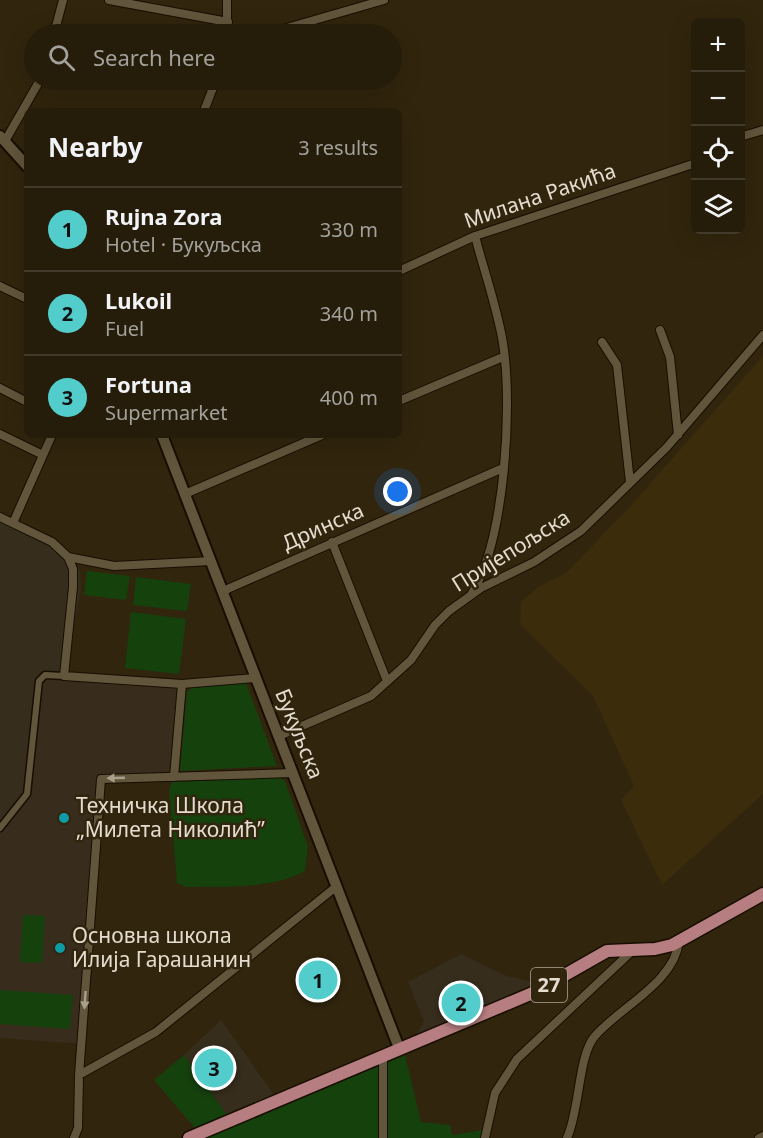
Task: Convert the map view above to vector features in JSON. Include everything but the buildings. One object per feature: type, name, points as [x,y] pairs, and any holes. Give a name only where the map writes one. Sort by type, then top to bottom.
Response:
[{"type":"main road","points":[[3,139],[24,163]]},
{"type":"main road","name":"Букуљска","points":[[163,438],[399,1048]]},
{"type":"main road","name":"27","points":[[189,1138],[535,992],[608,951],[661,948],[679,941],[763,894]]},
{"type":"street","points":[[57,24],[63,0]]},
{"type":"street","points":[[109,0],[228,22],[227,0]]},
{"type":"street","points":[[301,24],[384,0]]},
{"type":"street","points":[[3,139],[34,90]]},
{"type":"street","points":[[205,108],[212,90]]},
{"type":"street","points":[[745,136],[763,130]]},
{"type":"street","name":"Милана Ракића","points":[[402,270],[475,236],[691,165]]},
{"type":"street","points":[[469,597],[485,568],[495,534],[503,468],[506,415],[503,343],[475,236]]},
{"type":"street","points":[[0,286],[24,298]]},
{"type":"street","points":[[660,330],[670,357],[678,435]]},
{"type":"street","name":"Пријепољска","points":[[279,736],[371,696],[411,660],[442,618],[481,588],[534,562],[581,531],[678,435],[763,335]]},
{"type":"street","points":[[603,342],[617,365],[623,399],[630,482]]},
{"type":"street","points":[[402,400],[503,357]]},
{"type":"street","points":[[0,388],[24,400]]},
{"type":"street","points":[[0,434],[43,455]]},
{"type":"street","points":[[13,523],[50,438]]},
{"type":"street","points":[[185,494],[315,438]]},
{"type":"street","name":"Дринска","points":[[223,591],[503,468]]},
{"type":"street","points":[[0,517],[52,542],[68,557],[73,569],[64,676]]},
{"type":"street","points":[[332,542],[387,681]]},
{"type":"street","points":[[68,557],[114,566],[211,561]]},
{"type":"street","points":[[0,828],[27,794],[39,681],[45,675],[182,684],[255,678]]},
{"type":"street","points":[[174,777],[182,684]]},
{"type":"street","points":[[74,1138],[78,1128],[79,1075],[100,779],[293,773]]},
{"type":"street","points":[[79,1075],[156,1032],[337,886]]},
{"type":"street","points":[[567,1138],[578,1104],[588,1047],[595,1036],[642,996],[672,963],[678,953],[679,941]]},
{"type":"street","points":[[485,1138],[495,1093],[517,1059],[633,950]]},
{"type":"street","points":[[383,1055],[383,1138]]},
{"type":"street","points":[[759,1138],[763,1136]]},
{"type":"shaded area","points":[[763,356],[763,794],[662,885],[621,800],[634,786],[593,696],[520,624],[521,602],[538,587],[566,573],[625,512]]},
{"type":"shaded area","points":[[0,515],[66,548],[68,557],[80,571],[81,589],[64,676],[27,794],[0,828]]},
{"type":"shaded area","points":[[45,675],[182,684],[174,777],[101,779],[81,1044],[0,1038],[0,828],[27,794],[39,681]]},
{"type":"shaded area","points":[[461,954],[504,975],[547,986],[413,1042],[424,1021],[408,982]]},
{"type":"shaded area","points":[[221,1020],[274,1095],[227,1115],[184,1055]]},
{"type":"green space","points":[[87,571],[130,576],[126,600],[84,595]]},
{"type":"green space","points":[[136,577],[191,584],[187,611],[133,605]]},
{"type":"green space","points":[[131,612],[186,619],[179,674],[125,668]]},
{"type":"green space","points":[[246,683],[277,766],[180,771],[187,692],[193,687]]},
{"type":"green space","points":[[278,777],[285,781],[308,847],[305,871],[277,881],[247,886],[186,887],[177,883],[169,790],[172,782]]},
{"type":"green space","points":[[23,915],[45,916],[42,963],[20,962]]},
{"type":"green space","points":[[0,990],[73,995],[70,1029],[0,1024]]},
{"type":"green space","points":[[184,1055],[227,1115],[195,1128],[154,1080]]},
{"type":"green space","points":[[405,1055],[421,1122],[450,1125],[452,1135],[483,1130],[482,1138],[205,1138]]},
{"type":"place","name":"Техничка Школа „Милета Николић”","points":[[64,818]]},
{"type":"place","name":"Основна школа Илија Гарашанин","points":[[60,948]]},
{"type":"place","name":"Rujna Zora","points":[[318,980]]},
{"type":"place","name":"Lukoil","points":[[461,1003]]},
{"type":"place","name":"Fortuna","points":[[214,1068]]}]
